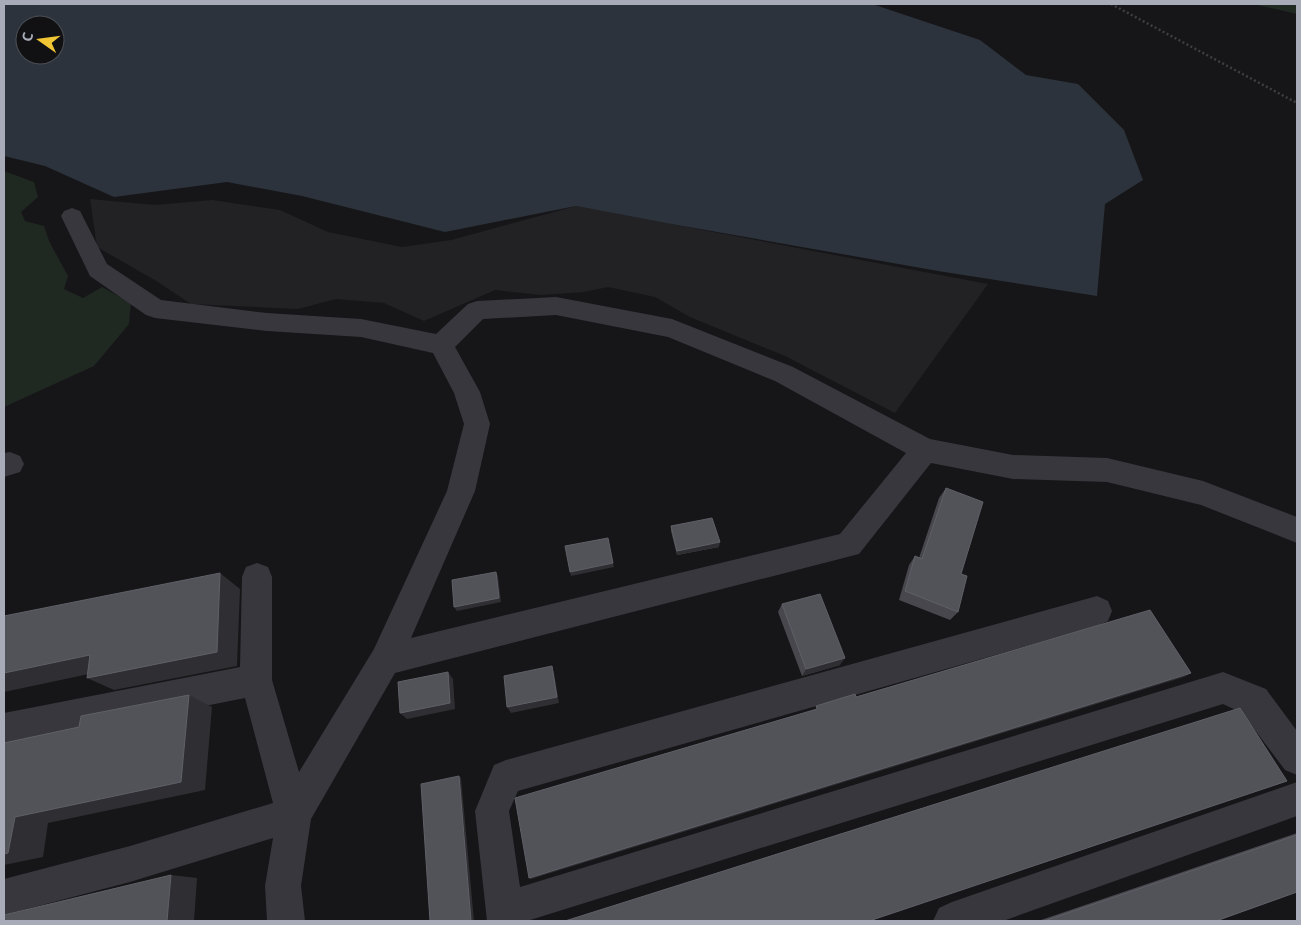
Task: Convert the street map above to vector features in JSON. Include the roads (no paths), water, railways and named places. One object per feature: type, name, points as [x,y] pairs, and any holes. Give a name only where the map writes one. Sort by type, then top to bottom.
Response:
[{"type":"lane","points":[[72,216],[98,270],[155,309],[267,322],[361,328],[441,345],[467,392],[476,424],[461,491],[385,660],[294,814],[283,886],[286,921]]},
{"type":"lane","points":[[441,345],[477,310],[556,306],[672,328],[784,374],[925,450],[1013,467],[1108,470],[1203,493],[1297,530]]},
{"type":"lane","points":[[385,660],[849,546],[925,450]]},
{"type":"lane","points":[[257,577],[256,680],[294,814]]},
{"type":"lane","points":[[1097,611],[506,777],[492,811],[505,916],[1223,688],[1254,701],[1297,758]]},
{"type":"lane","points":[[4,729],[256,680]]},
{"type":"lane","points":[[952,921],[1297,799]]},
{"type":"lane","points":[[4,897],[130,864],[294,814]]}]
